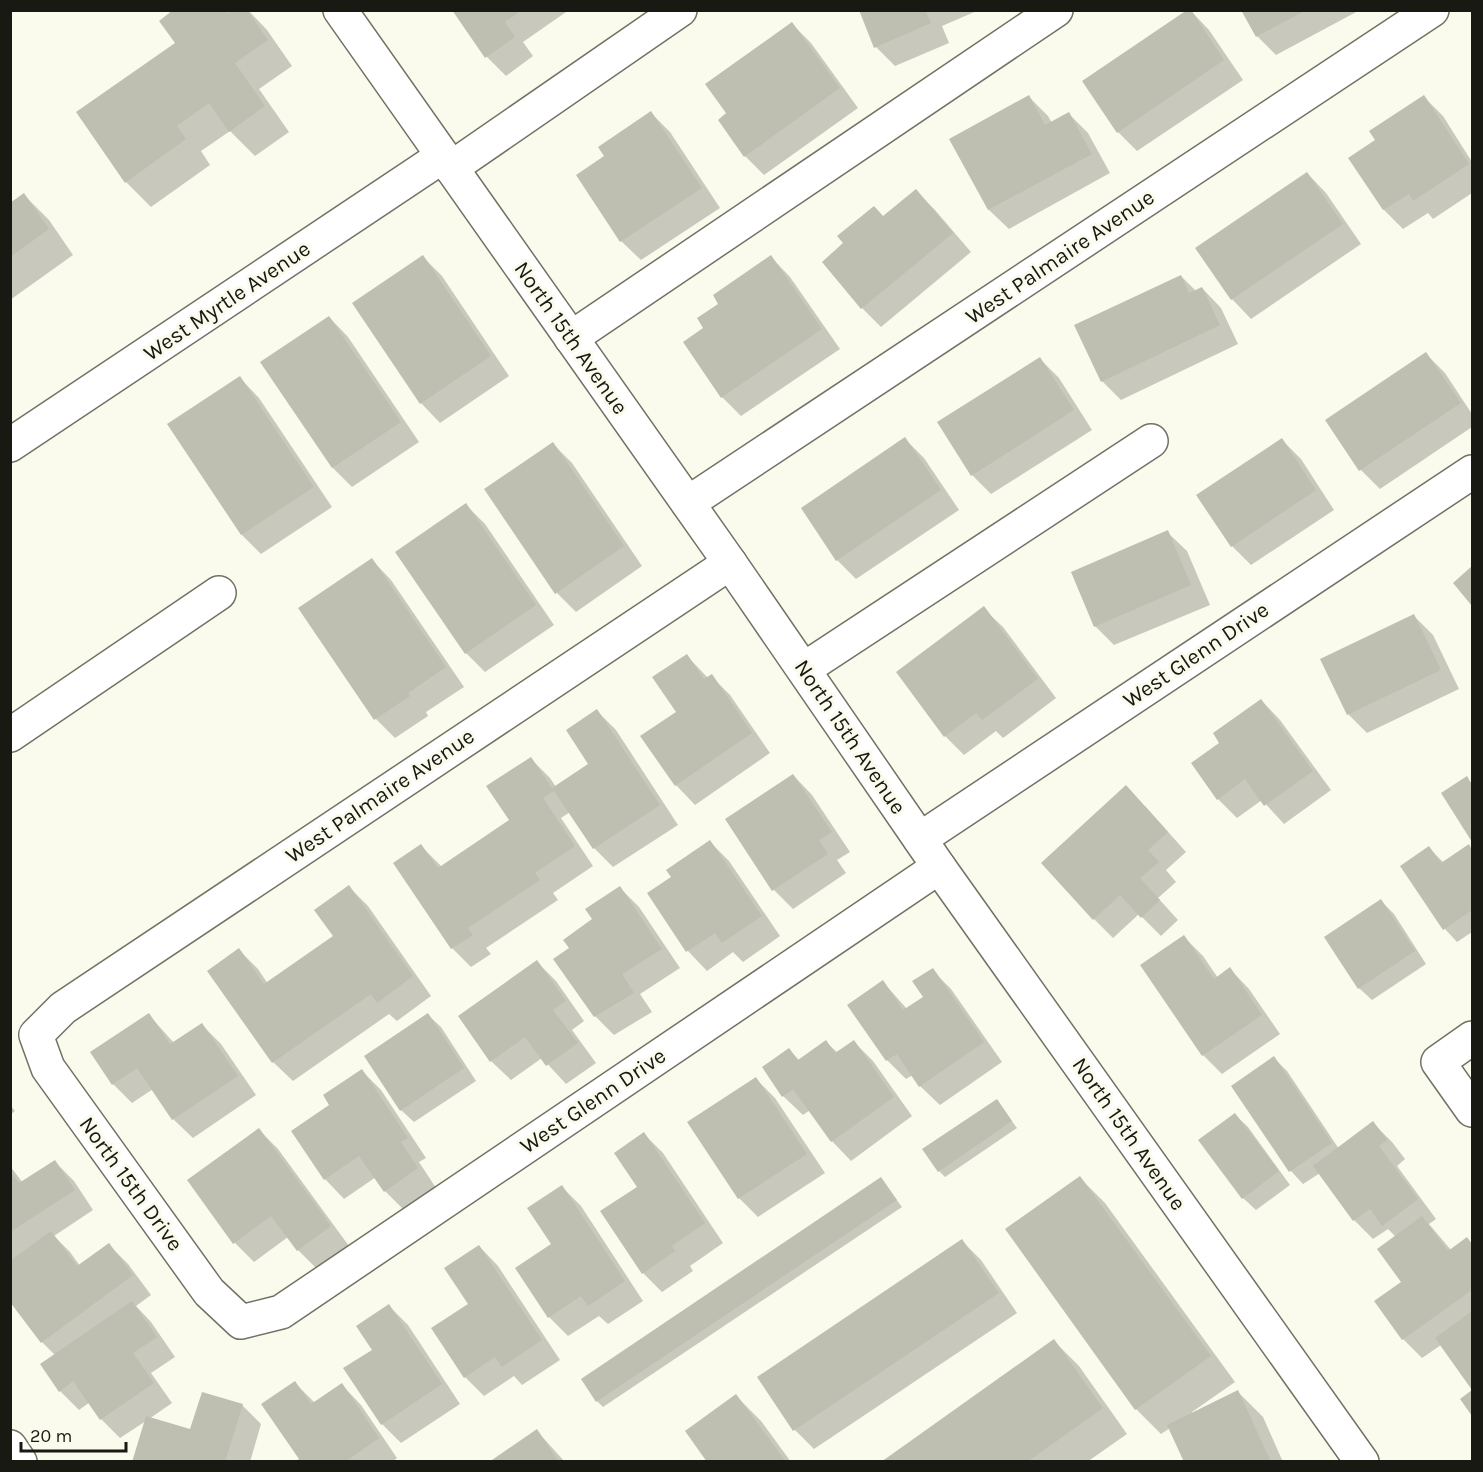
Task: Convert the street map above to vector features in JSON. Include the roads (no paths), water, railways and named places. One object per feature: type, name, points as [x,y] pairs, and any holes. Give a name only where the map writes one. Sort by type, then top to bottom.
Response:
[{"type":"street","name":"North 15th Avenue","points":[[340,10],[730,563],[939,867],[1362,1461]]},
{"type":"street","name":"West Myrtle Avenue","points":[[10,445],[680,10]]},
{"type":"street","points":[[571,338],[1056,10]]},
{"type":"street","name":"West Palmaire Avenue","points":[[688,503],[1432,10]]},
{"type":"street","points":[[804,669],[1151,441]]},
{"type":"street","name":"West Glenn Drive","points":[[920,839],[1473,472]]},
{"type":"street","name":"West Palmaire Avenue","points":[[36,1035],[63,1008],[730,563]]},
{"type":"street","points":[[10,735],[219,593]]},
{"type":"street","name":"West Glenn Drive","points":[[241,1322],[281,1312],[939,867]]},
{"type":"street","name":"North 15th Drive","points":[[36,1035],[48,1068],[209,1292],[241,1322]]},
{"type":"street","points":[[1473,1038],[1438,1062],[1473,1110]]},
{"type":"street","points":[[10,1447],[20,1461]]}]
